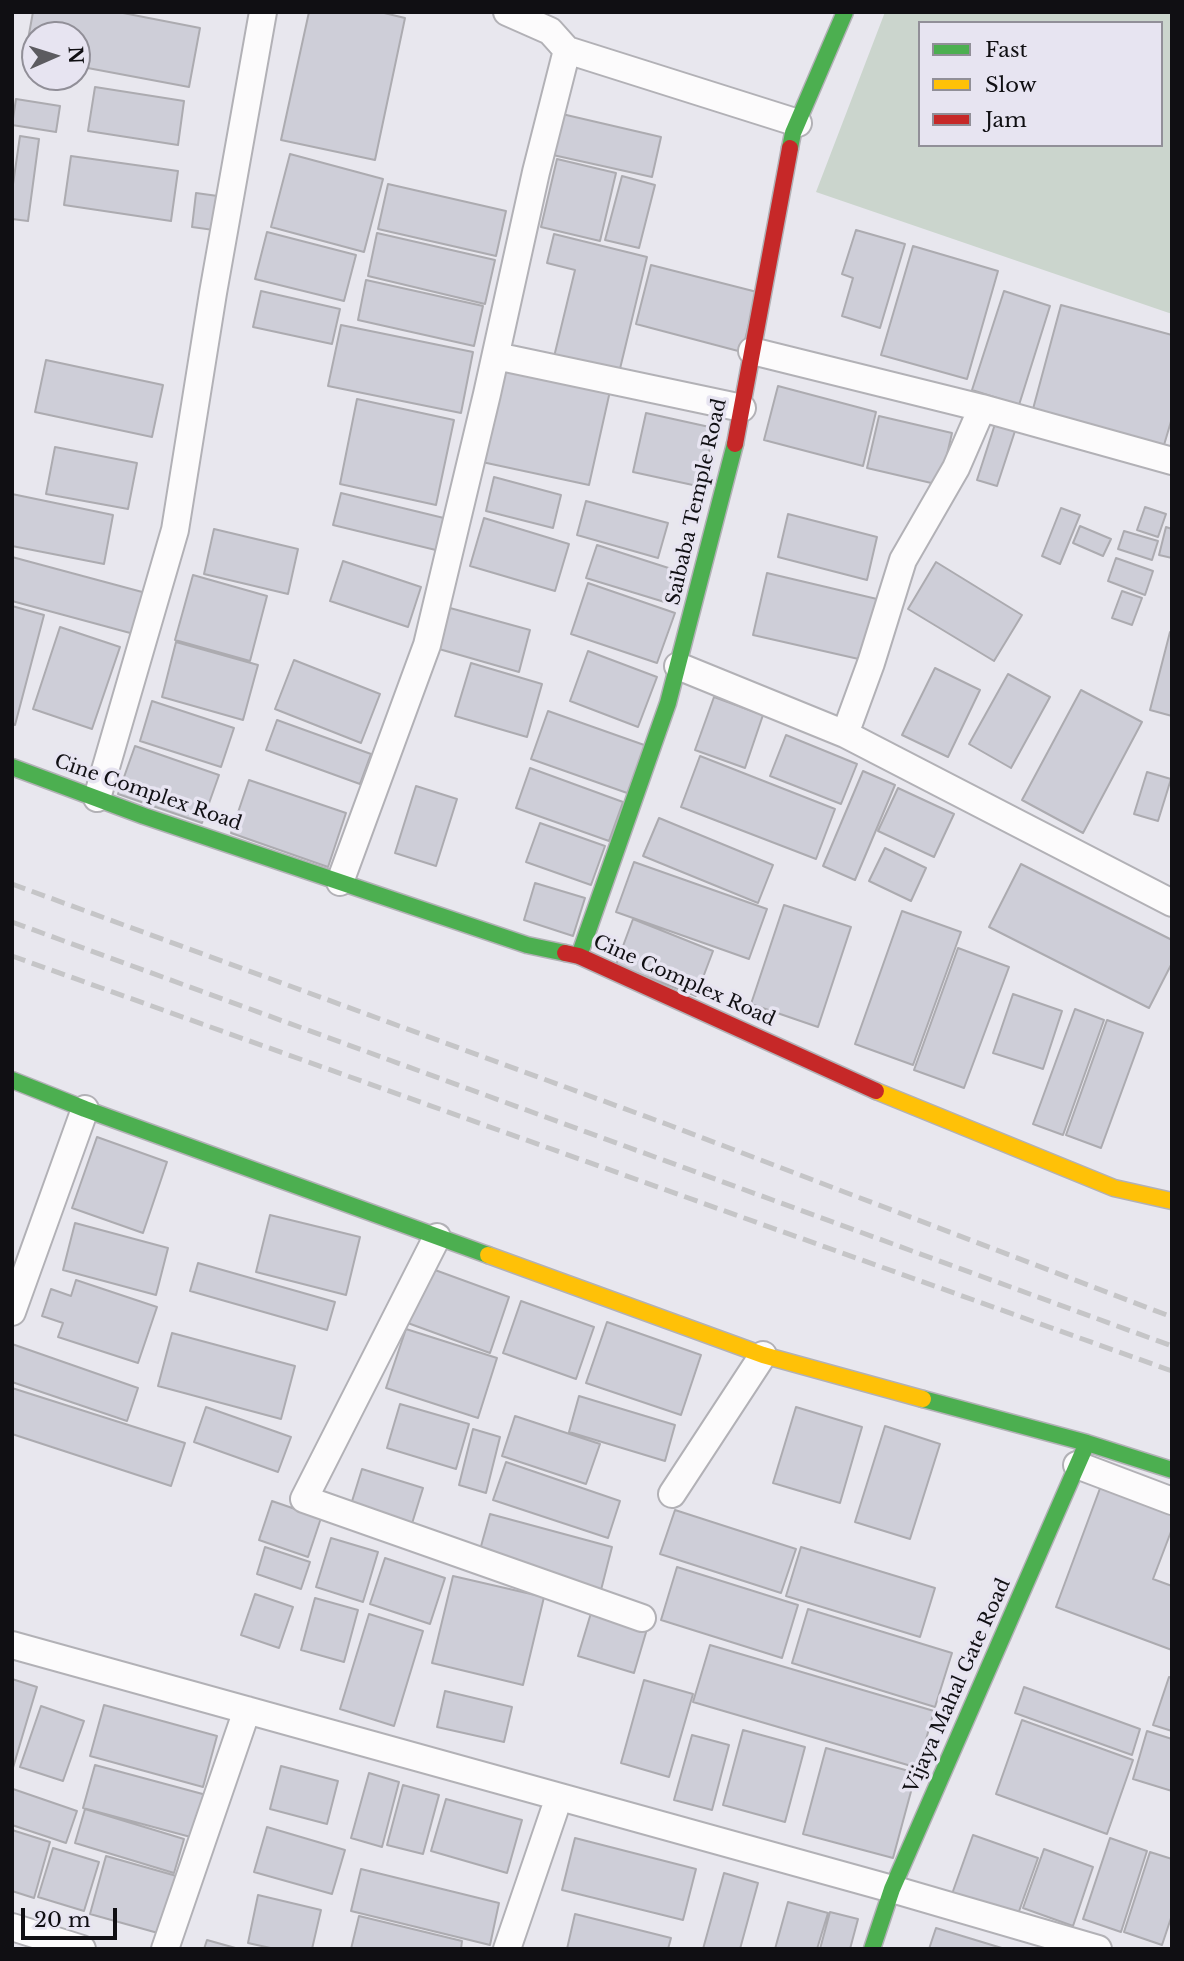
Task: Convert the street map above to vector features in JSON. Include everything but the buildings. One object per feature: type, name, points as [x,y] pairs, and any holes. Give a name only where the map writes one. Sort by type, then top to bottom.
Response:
[{"type":"street","points":[[97,798],[175,530],[213,293],[263,12]]},
{"type":"street","points":[[507,12],[550,31],[567,50],[798,123]]},
{"type":"street","name":"Saibaba Temple Road","points":[[579,956],[668,703],[730,468],[793,133],[845,12]]},
{"type":"street","points":[[340,882],[427,645],[496,356],[536,172],[567,50]]},
{"type":"street","points":[[752,352],[982,408],[1172,461]]},
{"type":"street","points":[[496,356],[742,408]]},
{"type":"street","points":[[845,734],[872,663],[903,560],[956,468],[982,408]]},
{"type":"street","points":[[678,666],[845,734],[1172,903]]},
{"type":"street","name":"Cine Complex Road","points":[[12,767],[144,816],[527,945],[579,956],[904,1104],[1114,1188],[1172,1201]]},
{"type":"street","points":[[12,1080],[85,1109],[763,1355],[1082,1454],[1172,1470]]},
{"type":"street","points":[[12,1312],[85,1109]]},
{"type":"street","points":[[437,1237],[304,1499],[642,1618]]},
{"type":"street","points":[[672,1494],[763,1355]]},
{"type":"street","points":[[1082,1454],[1172,1501]]},
{"type":"street","name":"Vijaya Mahal Gate Road","points":[[872,1949],[892,1889],[1082,1454]]},
{"type":"street","points":[[12,1645],[892,1889],[1098,1949]]},
{"type":"street","points":[[165,1949],[247,1710]]},
{"type":"street","points":[[507,1949],[559,1797]]},
{"type":"street","points":[[12,1927],[82,1949]]},
{"type":"shaded area","points":[[885,12],[1172,12],[1172,314],[816,192]]},
{"type":"railway","points":[[12,884],[669,1125],[1172,1317]]},
{"type":"railway","points":[[12,922],[1172,1346]]},
{"type":"railway","points":[[12,956],[1172,1371]]},
{"type":"traffic: fast","points":[[790,148],[793,133],[845,12]]},
{"type":"traffic: fast","points":[[579,956],[668,703],[735,444]]},
{"type":"traffic: fast","points":[[12,767],[144,816],[527,945],[565,953]]},
{"type":"traffic: fast","points":[[12,1080],[488,1255]]},
{"type":"traffic: fast","points":[[923,1399],[1087,1443],[1172,1470]]},
{"type":"traffic: fast","points":[[872,1949],[892,1889],[1087,1443]]},
{"type":"traffic: slow","points":[[876,1091],[1114,1188],[1172,1201]]},
{"type":"traffic: slow","points":[[488,1255],[763,1355],[923,1399]]},
{"type":"traffic: jam","points":[[735,444],[790,148]]},
{"type":"traffic: jam","points":[[565,953],[579,956],[876,1091]]}]
